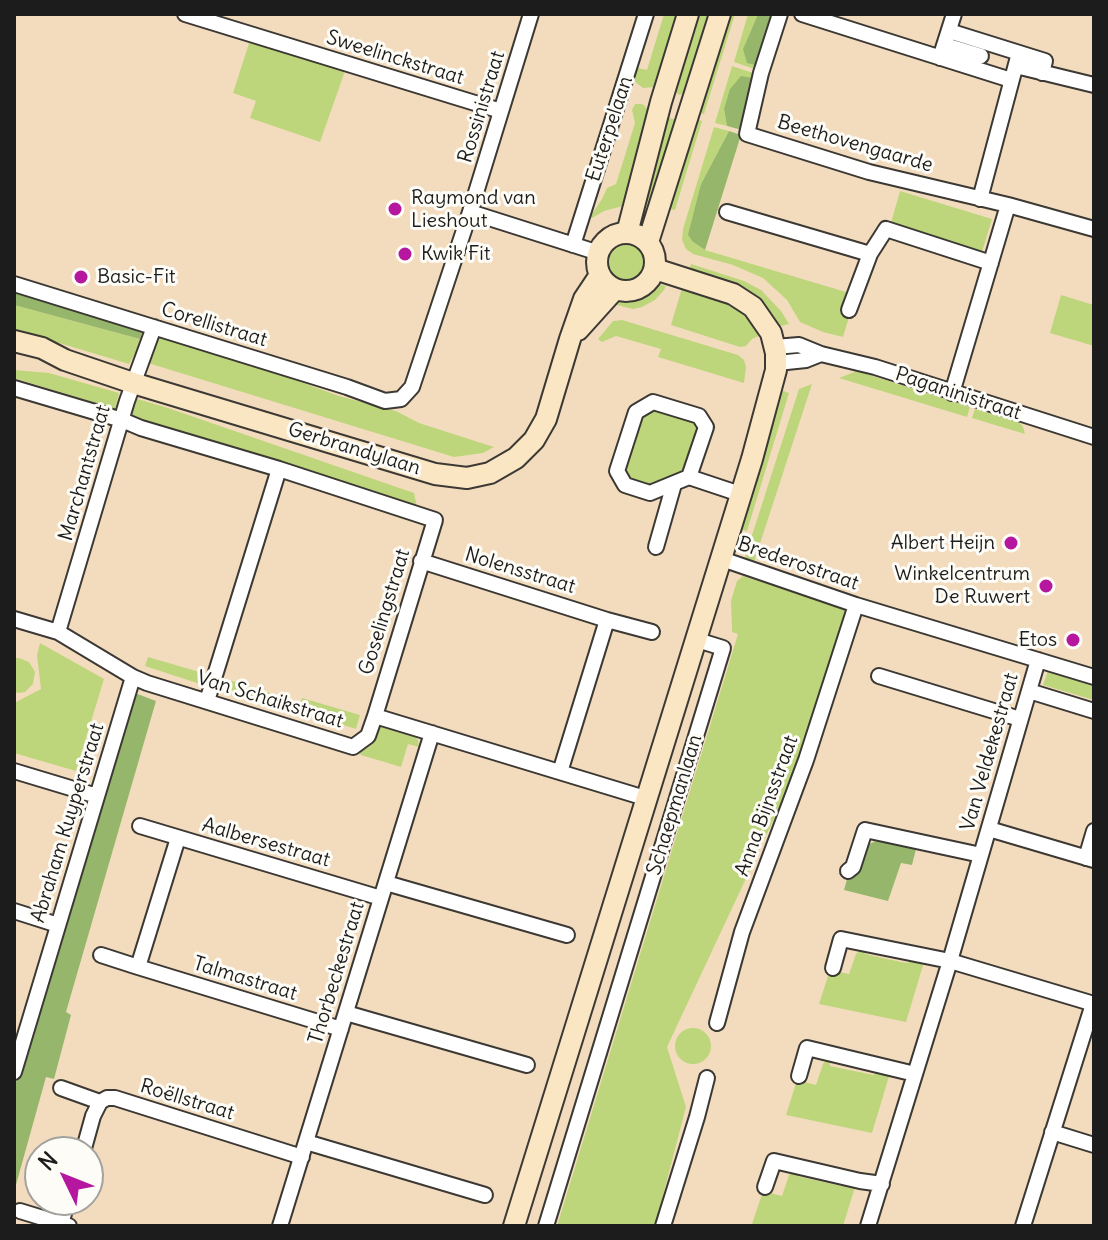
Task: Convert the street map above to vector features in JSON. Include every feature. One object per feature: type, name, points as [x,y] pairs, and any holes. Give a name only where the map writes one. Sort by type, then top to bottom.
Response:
[{"type":"street","name":"Sweelinckstraat","points":[[185,14],[501,111]]},
{"type":"street","name":"Rossinistraat","points":[[401,399],[412,387],[531,14]]},
{"type":"street","name":"Euterpelaan","points":[[573,245],[646,14]]},
{"type":"street","name":"Euterpelaan","points":[[627,233],[688,14]]},
{"type":"street","points":[[648,242],[720,14]]},
{"type":"street","name":"Beethovengaarde","points":[[780,14],[761,73],[747,134],[869,172],[1094,229]]},
{"type":"street","points":[[802,14],[944,45],[1094,85]]},
{"type":"street","points":[[944,45],[954,14]]},
{"type":"street","points":[[944,45],[1015,66]]},
{"type":"street","points":[[944,45],[981,56]]},
{"type":"street","points":[[980,199],[1015,66]]},
{"type":"street","name":"Euterpelaan","points":[[661,102],[690,111]]},
{"type":"street","points":[[952,393],[1008,205]]},
{"type":"street","points":[[470,212],[599,253]]},
{"type":"street","points":[[727,212],[870,254]]},
{"type":"street","points":[[849,310],[870,254],[886,229],[991,263]]},
{"type":"street","points":[[627,233],[648,242],[655,255],[655,269],[646,284],[631,291],[608,282],[598,268],[599,253],[609,238],[627,233]]},
{"type":"street","points":[[655,269],[733,294],[753,307],[766,323],[776,355]]},
{"type":"street","name":"Gerbrandylaan","points":[[14,341],[42,348],[65,360],[133,383],[435,474],[467,478],[490,473],[516,458],[534,440],[546,419],[570,339],[608,282]]},
{"type":"street","name":"Corellistraat","points":[[14,284],[385,401],[401,399]]},
{"type":"street","name":"Marchantstraat","points":[[58,632],[133,383],[154,327]]},
{"type":"street","name":"Gerbrandylaan","points":[[14,353],[39,359],[65,360]]},
{"type":"street","name":"Paganinistraat","points":[[776,355],[806,360],[821,354],[875,367],[1094,437]]},
{"type":"street","name":"Schaepmanlaan","points":[[514,1226],[740,494],[774,380],[776,355]]},
{"type":"street","name":"Gerbrandylaan","points":[[14,388],[435,520]]},
{"type":"street","points":[[689,477],[706,427],[699,416],[653,402],[636,412],[617,471],[625,485],[650,493],[689,477],[740,494]]},
{"type":"street","points":[[207,701],[279,469]]},
{"type":"street","points":[[656,547],[674,484]]},
{"type":"street","name":"Goselingstraat","points":[[375,716],[435,520]]},
{"type":"street","name":"Brederostraat","points":[[719,558],[856,605],[1094,677]]},
{"type":"street","name":"Nolensstraat","points":[[421,561],[652,632]]},
{"type":"street","name":"Anna Bijnsstraat","points":[[717,1023],[742,932],[806,760],[856,605]]},
{"type":"street","name":"Van Schaikstraat","points":[[14,619],[58,632],[147,683],[353,747],[368,736],[375,716],[645,798]]},
{"type":"street","points":[[560,772],[607,620]]},
{"type":"street","name":"Schaepmanlaan","points":[[546,1226],[723,648],[694,639]]},
{"type":"street","name":"Van Veldekestraat","points":[[868,1226],[1038,660]]},
{"type":"street","points":[[879,676],[1020,719]]},
{"type":"street","name":"Abraham Kuyperstraat","points":[[14,1072],[16,1056],[133,677]]},
{"type":"street","points":[[1029,691],[1094,711]]},
{"type":"street","name":"Thorbeckestraat","points":[[280,1226],[432,733]]},
{"type":"street","points":[[14,771],[97,796]]},
{"type":"street","name":"Aalbersestraat","points":[[140,826],[567,935]]},
{"type":"street","points":[[989,829],[1090,859],[1094,831]]},
{"type":"street","name":"Van Veldekestraat","points":[[848,871],[853,867],[865,830],[981,855]]},
{"type":"street","points":[[138,967],[178,838]]},
{"type":"street","points":[[14,911],[58,925]]},
{"type":"street","points":[[833,968],[841,939],[950,961],[1093,1004],[1023,1226]]},
{"type":"street","name":"Talmastraat","points":[[101,955],[341,1029]]},
{"type":"street","points":[[589,981],[618,989]]},
{"type":"street","points":[[346,1013],[527,1065]]},
{"type":"street","points":[[799,1076],[807,1048],[915,1074]]},
{"type":"street","points":[[663,1226],[707,1078]]},
{"type":"street","name":"Roëllstraat","points":[[61,1088],[100,1102],[115,1098],[302,1157]]},
{"type":"street","points":[[87,1136],[100,1102]]},
{"type":"street","points":[[1052,1132],[1094,1145]]},
{"type":"street","points":[[306,1142],[485,1195]]},
{"type":"street","points":[[765,1187],[774,1161],[882,1184]]},
{"type":"street","points":[[20,1211],[65,1225]]},
{"type":"green space","points":[[664,14],[680,14],[658,83],[654,87],[643,88],[634,81],[633,75],[638,68],[647,70]]},
{"type":"green space","points":[[694,14],[711,14],[687,92],[679,95],[674,91]]},
{"type":"green space","points":[[726,14],[735,14],[704,114],[697,112]]},
{"type":"green space","points":[[748,14],[758,14],[743,49],[774,14],[760,71],[734,62]]},
{"type":"green space","points":[[758,14],[774,14],[755,65],[747,63],[743,49]]},
{"type":"green space","points":[[250,40],[345,71],[320,142],[250,118],[256,101],[233,93]]},
{"type":"green space","points":[[732,66],[759,75],[724,109],[727,126],[715,123]]},
{"type":"green space","points":[[741,76],[753,78],[754,83],[742,130],[727,126],[724,109],[730,89]]},
{"type":"green space","points":[[635,104],[644,105],[651,114],[623,206],[592,218],[607,188],[616,184],[635,123],[632,110]]},
{"type":"green space","points":[[667,117],[676,120],[654,204],[639,201]]},
{"type":"green space","points":[[694,118],[702,121],[675,210],[666,208]]},
{"type":"green space","points":[[714,127],[729,131],[701,184],[693,242],[705,250],[846,292],[843,304],[849,317],[843,337],[800,322],[787,300],[763,278],[686,249],[682,240],[683,229]]},
{"type":"green space","points":[[729,131],[741,135],[705,250],[688,235],[701,184]]},
{"type":"green space","points":[[900,191],[992,219],[982,252],[891,223]]},
{"type":"green space","points":[[626,241],[641,247],[647,262],[641,277],[626,283],[611,277],[605,262],[611,247]]},
{"type":"green space","points":[[691,264],[744,281],[761,290],[789,324],[777,327],[689,271]]},
{"type":"green space","points":[[14,284],[143,330],[140,339],[14,305]]},
{"type":"green space","points":[[658,284],[666,286],[664,290],[655,300],[642,307],[633,309],[609,303],[619,297],[642,294]]},
{"type":"green space","points":[[682,288],[719,296],[748,314],[761,335],[740,347],[671,325]]},
{"type":"green space","points":[[1061,295],[1094,305],[1094,346],[1050,333]]},
{"type":"green space","points":[[14,305],[140,339],[137,350],[129,364],[59,343],[14,337]]},
{"type":"green space","points":[[622,320],[738,355],[746,367],[744,383],[658,357],[661,349],[616,336],[602,342],[598,339],[613,321]]},
{"type":"green space","points":[[163,332],[339,396],[396,411],[419,423],[494,447],[483,453],[454,457],[148,363],[158,333]]},
{"type":"green space","points":[[14,370],[49,373],[119,393],[115,409],[14,378]]},
{"type":"green space","points":[[857,371],[970,407],[967,417],[839,378]]},
{"type":"green space","points":[[812,384],[754,562],[748,561],[745,557],[799,389]]},
{"type":"green space","points":[[778,389],[789,393],[747,531],[737,528]]},
{"type":"green space","points":[[131,397],[414,493],[418,511],[139,423],[129,411]]},
{"type":"green space","points":[[653,408],[692,421],[698,429],[684,473],[653,487],[627,480],[624,469],[642,412]]},
{"type":"green space","points":[[975,409],[1019,422],[1025,434],[972,418]]},
{"type":"green space","points":[[743,576],[851,611],[780,806],[667,1047],[686,1107],[655,1226],[557,1226],[738,634],[732,632],[731,601],[737,581]]},
{"type":"green space","points":[[40,643],[104,679],[76,771],[14,753],[14,703],[41,689],[37,655]]},
{"type":"green space","points":[[148,657],[203,673],[200,684],[145,666]]},
{"type":"green space","points":[[14,658],[29,662],[35,672],[33,684],[25,692],[14,692]]},
{"type":"green space","points":[[1048,671],[1094,685],[1094,700],[1043,685]]},
{"type":"green space","points":[[229,680],[286,698],[284,707],[227,689]]},
{"type":"green space","points":[[135,693],[156,701],[66,1012],[71,1015],[54,1079],[46,1077],[30,1136],[24,1136],[24,1156],[14,1192],[14,1089]]},
{"type":"green space","points":[[302,698],[360,715],[356,729],[298,711]]},
{"type":"green space","points":[[381,727],[418,740],[419,747],[408,744],[401,767],[359,752],[369,747]]},
{"type":"green space","points":[[876,841],[916,849],[912,865],[901,863],[888,901],[844,890],[849,872],[867,845]]},
{"type":"green space","points":[[861,950],[869,955],[901,962],[908,963],[909,959],[924,962],[906,1022],[819,1004],[830,970],[849,974],[856,954]]},
{"type":"green space","points":[[693,1028],[706,1033],[711,1046],[706,1059],[693,1064],[680,1059],[675,1046],[680,1033]]},
{"type":"green space","points":[[826,1060],[830,1061],[830,1066],[874,1075],[875,1070],[890,1073],[872,1133],[786,1115],[797,1080],[816,1085]]},
{"type":"green space","points":[[795,1171],[797,1176],[841,1186],[843,1182],[856,1184],[843,1226],[752,1224],[763,1191],[782,1196],[789,1175]]},
{"type":"place","name":"Raymond van Lieshout","points":[[395,209]]},
{"type":"place","name":"Kwik Fit","points":[[405,254]]},
{"type":"place","name":"Basic-Fit","points":[[81,277]]},
{"type":"place","name":"Albert Heijn","points":[[1011,543]]},
{"type":"place","name":"Winkelcentrum De Ruwert","points":[[1046,586]]},
{"type":"place","name":"Etos","points":[[1073,640]]}]
